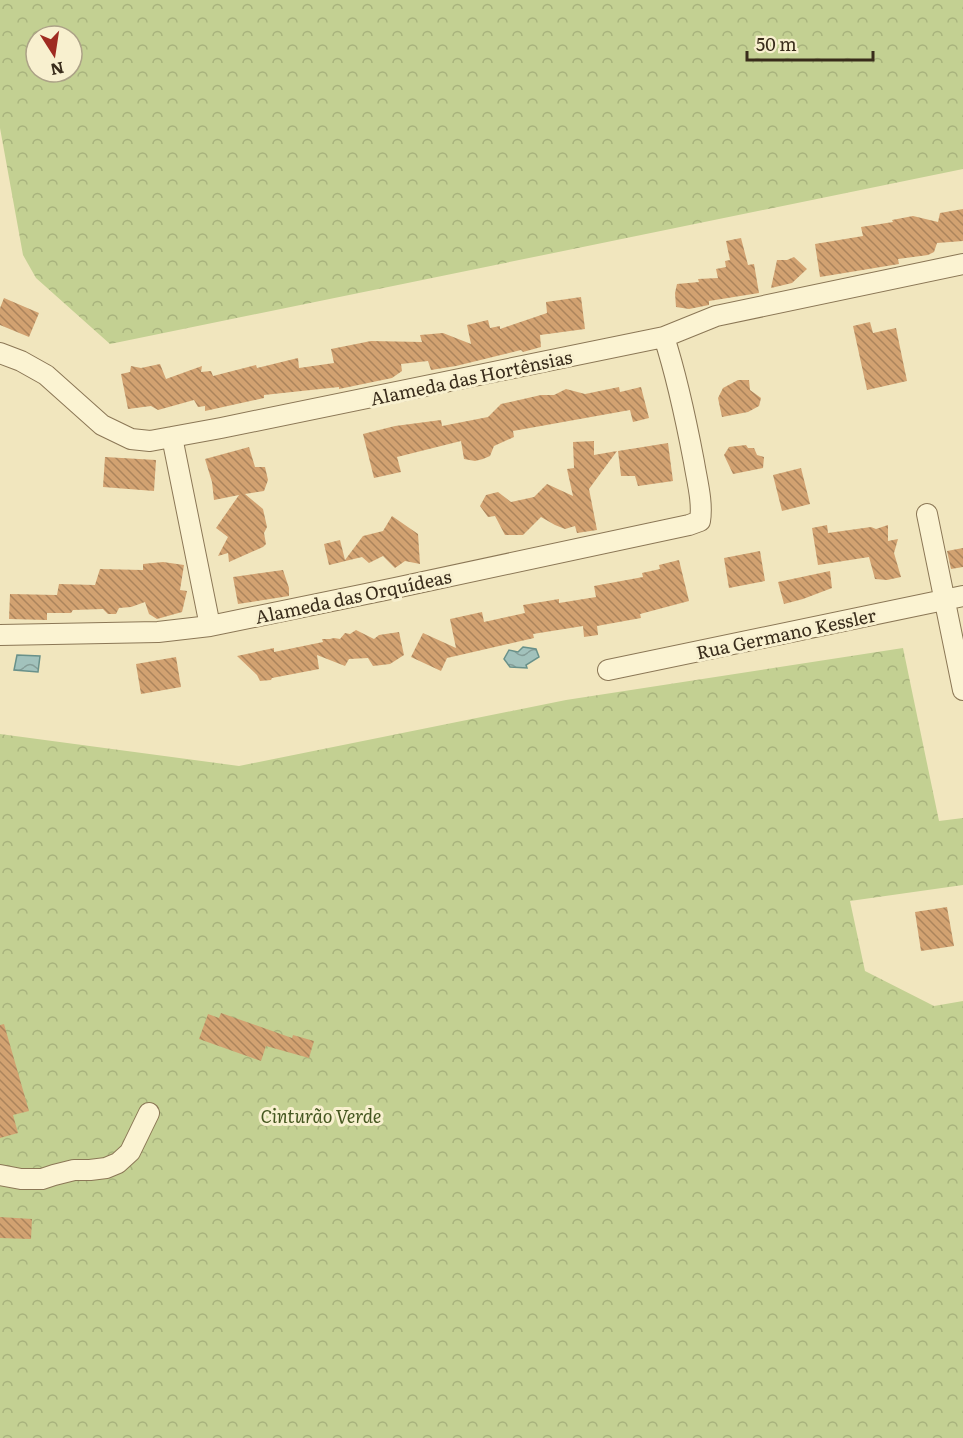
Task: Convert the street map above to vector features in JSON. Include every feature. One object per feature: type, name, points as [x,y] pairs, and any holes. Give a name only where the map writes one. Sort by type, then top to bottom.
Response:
[{"type":"street","name":"Alameda das Hortênsias","points":[[0,353],[21,361],[46,375],[102,425],[131,439],[150,441],[664,337],[716,315],[963,264]]},
{"type":"street","name":"Alameda das Orquídeas","points":[[0,634],[158,632],[210,626],[429,581],[700,521],[702,511],[690,442],[672,361],[664,337]]},
{"type":"street","points":[[172,437],[210,626]]},
{"type":"street","points":[[927,514],[954,598],[963,690]]},
{"type":"street","name":"Rua Germano Kessler","points":[[608,670],[954,598]]},
{"type":"street","points":[[0,1175],[21,1179],[42,1179],[74,1170],[106,1168],[118,1163],[130,1152],[149,1113]]},
{"type":"green space","points":[[0,0],[963,0],[963,169],[110,344],[36,278],[23,255],[0,128]]},
{"type":"green space","name":"Cinturão Verde","points":[[903,648],[939,821],[963,818],[963,885],[850,901],[865,971],[934,1006],[963,1001],[963,1438],[0,1438],[0,734],[239,766],[566,700]]},
{"type":"water","points":[[523,647],[536,649],[539,657],[526,665],[527,668],[510,667],[504,659],[509,650],[518,652]]},
{"type":"water","points":[[17,655],[40,656],[38,672],[14,670]]},
{"type":"building","points":[[963,209],[963,241],[937,243],[934,252],[898,259],[899,264],[820,277],[815,244],[863,236],[861,227],[913,216],[938,222],[940,213]]},
{"type":"building","points":[[741,238],[748,265],[754,264],[759,293],[709,301],[709,305],[689,309],[676,307],[677,284],[699,282],[698,279],[718,278],[716,269],[726,267],[725,261],[730,260],[726,241]]},
{"type":"building","points":[[794,257],[807,269],[792,283],[771,288],[777,260]]},
{"type":"building","points":[[581,297],[585,329],[540,335],[541,347],[523,352],[521,350],[431,370],[428,361],[401,364],[402,371],[392,378],[339,389],[339,387],[264,395],[264,398],[205,411],[205,406],[198,407],[194,400],[158,410],[151,406],[128,409],[121,374],[130,372],[131,366],[141,368],[160,364],[166,379],[202,366],[201,372],[211,371],[213,376],[256,365],[257,368],[298,358],[299,368],[334,363],[331,349],[371,341],[422,342],[420,335],[443,333],[471,344],[467,325],[488,320],[490,328],[500,326],[500,329],[547,313],[546,302]]},
{"type":"building","points":[[4,298],[39,313],[29,337],[0,325],[0,308]]},
{"type":"building","points":[[870,322],[873,333],[896,328],[907,381],[867,390],[853,326]]},
{"type":"building","points":[[738,380],[749,380],[750,390],[761,398],[759,406],[748,412],[722,417],[718,398],[723,388]]},
{"type":"building","points":[[619,387],[620,392],[641,387],[649,418],[633,422],[630,410],[513,431],[514,437],[494,446],[490,456],[475,461],[464,459],[461,441],[397,457],[401,472],[374,478],[363,434],[395,426],[441,420],[442,426],[488,417],[501,404],[541,395],[554,395],[566,389],[585,394]]},
{"type":"building","points":[[594,441],[594,455],[617,451],[589,489],[597,530],[577,533],[575,526],[565,529],[541,517],[523,535],[505,535],[495,516],[488,517],[480,506],[486,495],[498,492],[511,502],[534,497],[547,484],[573,496],[567,469],[574,468],[573,442]]},
{"type":"building","points":[[668,443],[673,481],[638,486],[635,476],[621,476],[618,451]]},
{"type":"building","points":[[746,445],[748,448],[754,448],[757,455],[764,457],[763,468],[733,474],[724,455],[729,447]]},
{"type":"building","points":[[249,447],[255,467],[265,467],[268,480],[264,491],[245,494],[263,509],[267,527],[264,533],[266,544],[229,562],[228,553],[218,556],[228,537],[216,528],[239,495],[214,500],[212,482],[205,459]]},
{"type":"building","points":[[105,457],[156,460],[154,491],[103,487]]},
{"type":"building","points":[[801,468],[810,504],[782,511],[773,475]]},
{"type":"building","points":[[392,516],[418,534],[420,564],[405,561],[395,568],[383,556],[369,563],[362,557],[329,565],[324,544],[340,540],[345,560],[363,536],[383,531]]},
{"type":"building","points":[[827,525],[828,533],[871,527],[876,529],[888,525],[888,541],[898,539],[894,553],[901,577],[887,580],[875,579],[869,557],[818,565],[812,528]]},
{"type":"building","points":[[963,548],[963,567],[951,569],[947,551]]},
{"type":"building","points":[[760,551],[765,581],[729,588],[724,558]]},
{"type":"building","points":[[679,560],[689,601],[640,614],[641,618],[597,626],[598,635],[584,637],[583,626],[533,634],[534,638],[447,658],[441,671],[411,657],[423,633],[456,648],[450,619],[482,612],[484,622],[525,613],[523,605],[559,599],[559,603],[596,597],[594,586],[643,577],[642,573],[660,569],[659,565]]},
{"type":"building","points":[[163,562],[184,565],[180,590],[187,591],[182,612],[157,619],[149,614],[145,602],[119,608],[116,614],[108,614],[103,609],[73,610],[71,613],[47,613],[47,620],[9,619],[10,594],[57,595],[59,584],[95,585],[100,569],[143,570],[143,564]]},
{"type":"building","points":[[283,570],[289,596],[238,604],[233,577]]},
{"type":"building","points":[[830,571],[832,588],[784,604],[778,582]]},
{"type":"building","points":[[356,630],[374,639],[379,635],[399,632],[404,655],[390,664],[373,666],[368,658],[349,659],[345,666],[317,655],[319,669],[260,681],[257,675],[237,656],[274,648],[274,652],[323,642],[322,639],[340,639],[345,633],[350,634]]},
{"type":"building","points":[[176,657],[181,687],[141,694],[136,664]]},
{"type":"building","points":[[947,907],[954,946],[921,951],[915,912]]},
{"type":"building","points":[[221,1013],[292,1038],[293,1035],[314,1041],[309,1058],[266,1046],[261,1061],[199,1039],[208,1014],[219,1018]]},
{"type":"building","points":[[4,1024],[29,1111],[13,1115],[18,1133],[0,1138],[0,1025]]},
{"type":"building","points":[[0,1217],[32,1219],[31,1239],[0,1238]]}]
